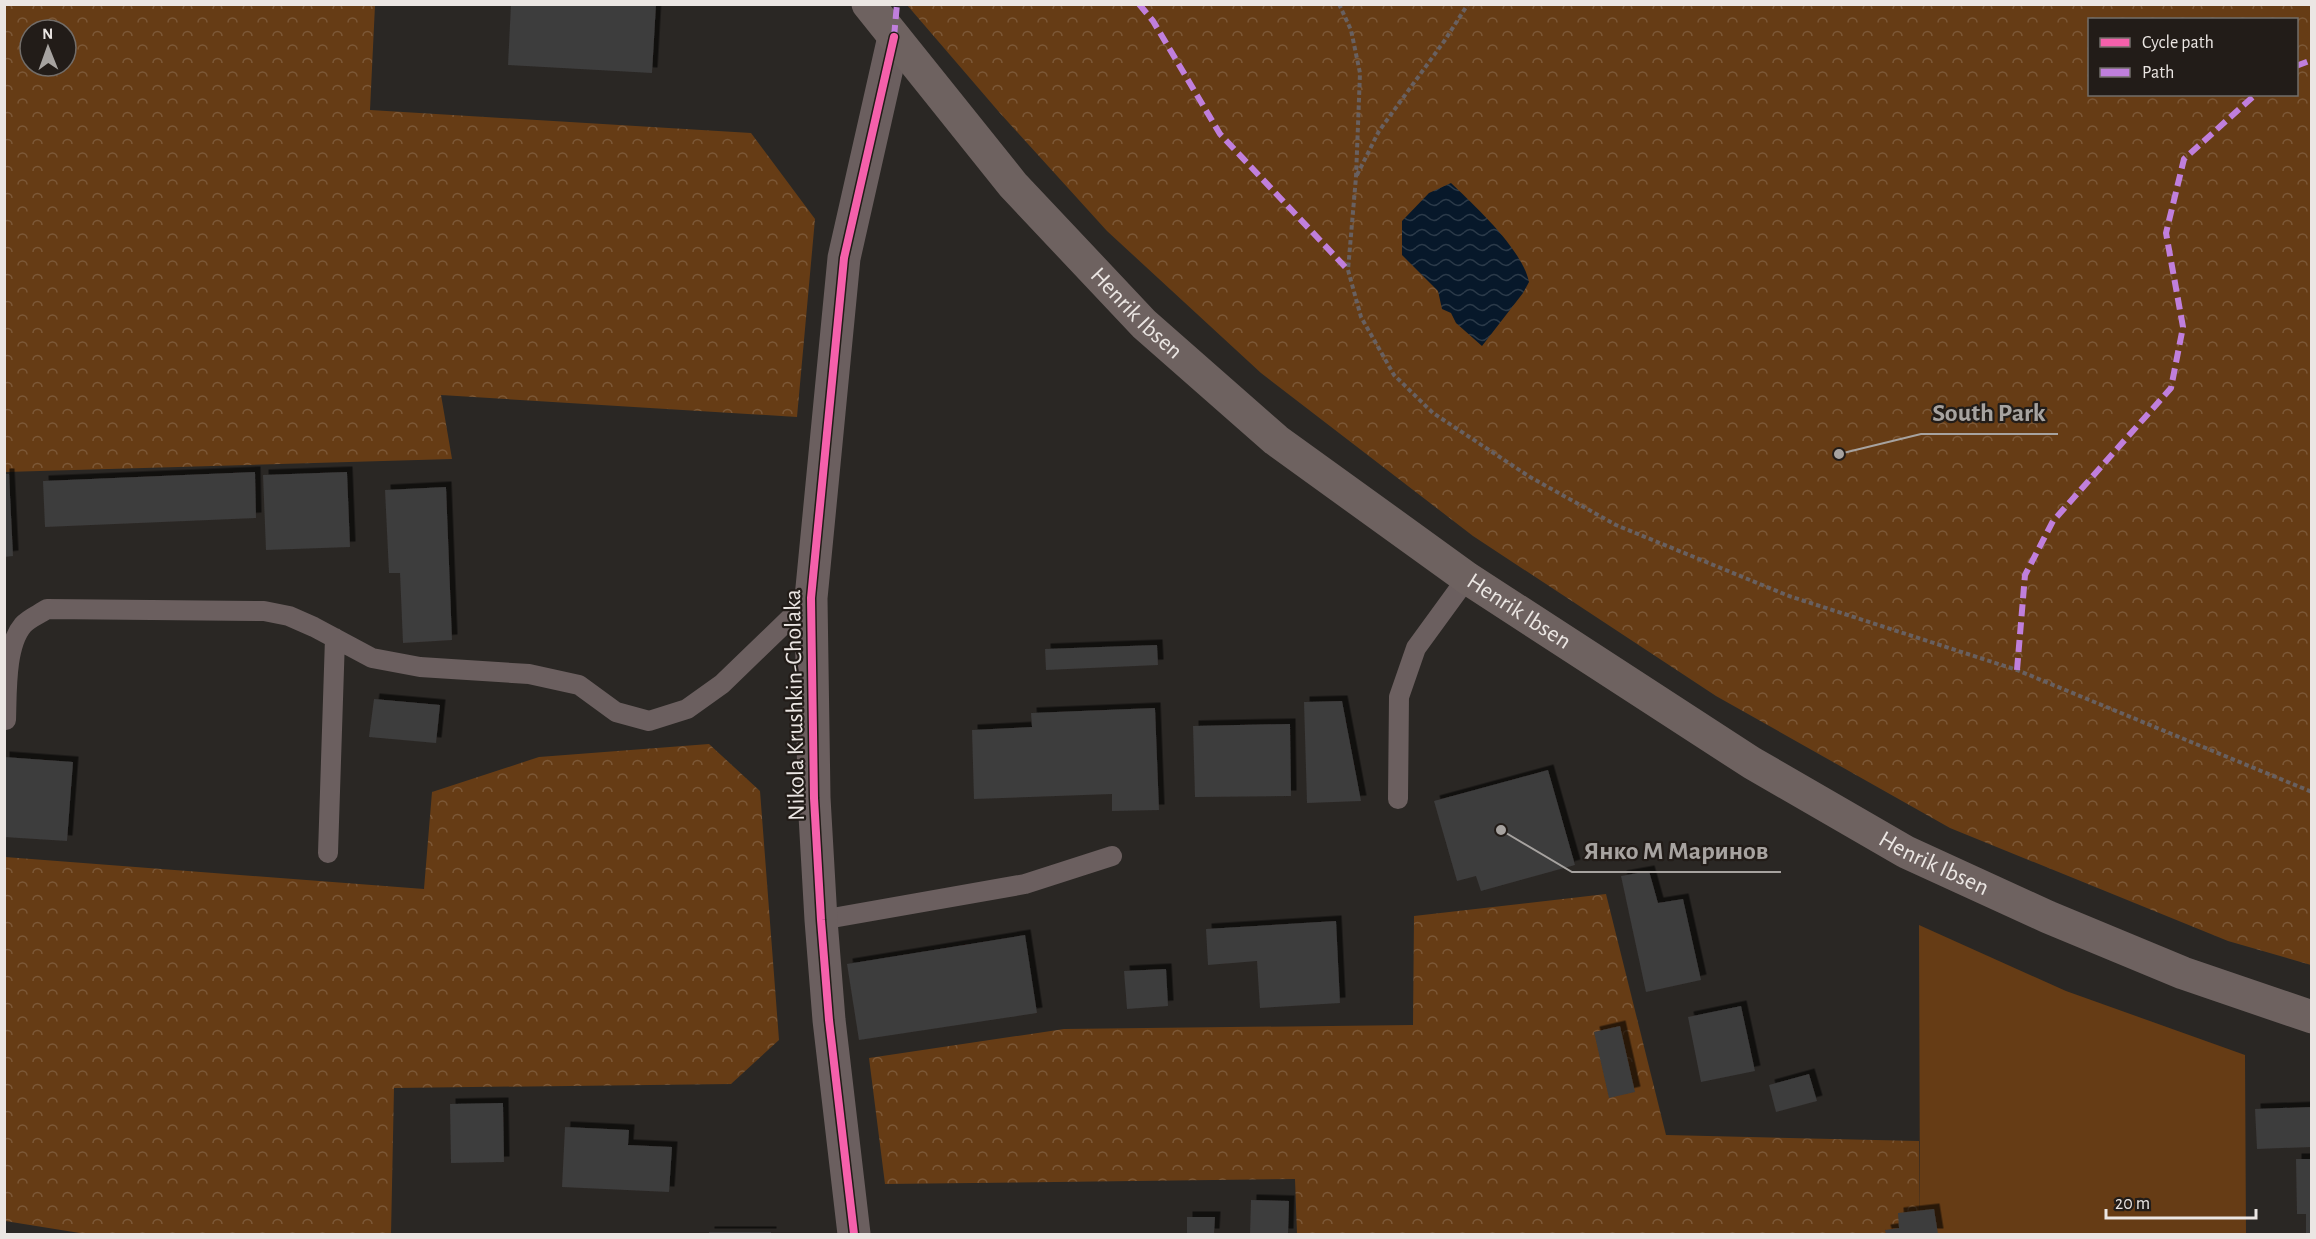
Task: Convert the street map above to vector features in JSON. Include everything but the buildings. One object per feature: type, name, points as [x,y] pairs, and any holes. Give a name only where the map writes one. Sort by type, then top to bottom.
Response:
[{"type":"main road","name":"Henrik Ibsen","points":[[868,4],[1013,185],[1144,324],[1276,440],[1467,578],[1752,763],[1906,852],[2048,916],[2172,968],[2312,1017]]},
{"type":"street","name":"Nikola Krushkin-Cholaka","points":[[854,1234],[829,1020],[821,920],[814,798],[811,598],[844,258],[894,37]]},
{"type":"lane","points":[[1398,799],[1399,697],[1416,648],[1467,578]]},
{"type":"lane","points":[[6,720],[12,646],[24,624],[47,609],[264,611],[289,616],[372,658],[420,667],[529,674],[579,685],[616,712],[649,721],[687,709],[722,684],[811,598]]},
{"type":"lane","points":[[328,853],[335,638]]},
{"type":"lane","points":[[821,920],[1025,884],[1112,856]]},
{"type":"path","points":[[1339,4],[1352,30],[1360,73],[1356,177],[1348,270],[1361,317],[1394,375],[1433,413],[1530,477],[1616,525],[1789,596],[2017,670],[2312,792]]},
{"type":"path","points":[[1356,177],[1379,131],[1445,40],[1468,4]]},
{"type":"green space","points":[[4,5],[375,5],[370,110],[751,133],[815,219],[797,417],[441,395],[452,459],[5,472]]},
{"type":"green space","points":[[907,5],[2311,5],[2311,965],[2228,941],[1950,828],[1716,696],[1473,536],[1261,373],[1107,231],[999,112]]},
{"type":"green space","points":[[709,744],[760,791],[779,1040],[731,1084],[394,1088],[391,1234],[86,1234],[5,1221],[5,857],[424,889],[432,792],[539,757]]},
{"type":"green space","points":[[1606,894],[1666,1135],[1919,1141],[1920,1234],[1297,1234],[1295,1179],[885,1184],[869,1058],[1064,1029],[1413,1025],[1414,916]]},
{"type":"green space","points":[[1919,925],[2066,991],[2245,1055],[2246,1234],[1920,1234]]},
{"type":"water","points":[[1451,183],[1497,229],[1525,269],[1529,282],[1482,346],[1456,323],[1451,313],[1442,309],[1438,291],[1402,255],[1402,221],[1429,193]]},
{"type":"marked path","points":[[894,37],[897,4]]},
{"type":"marked path","points":[[1139,4],[1153,21],[1220,134],[1348,270]]},
{"type":"marked path","points":[[2298,65],[2312,60]]},
{"type":"marked path","points":[[2017,670],[2025,575],[2053,521],[2171,388],[2183,327],[2166,233],[2184,159],[2254,96]]},
{"type":"cycle path","points":[[854,1234],[829,1020],[821,920],[814,798],[811,598],[844,258],[894,37]]},
{"type":"place","name":"South Park","points":[[1839,454]]},
{"type":"place","name":"Янко М Маринов","points":[[1501,830]]}]
